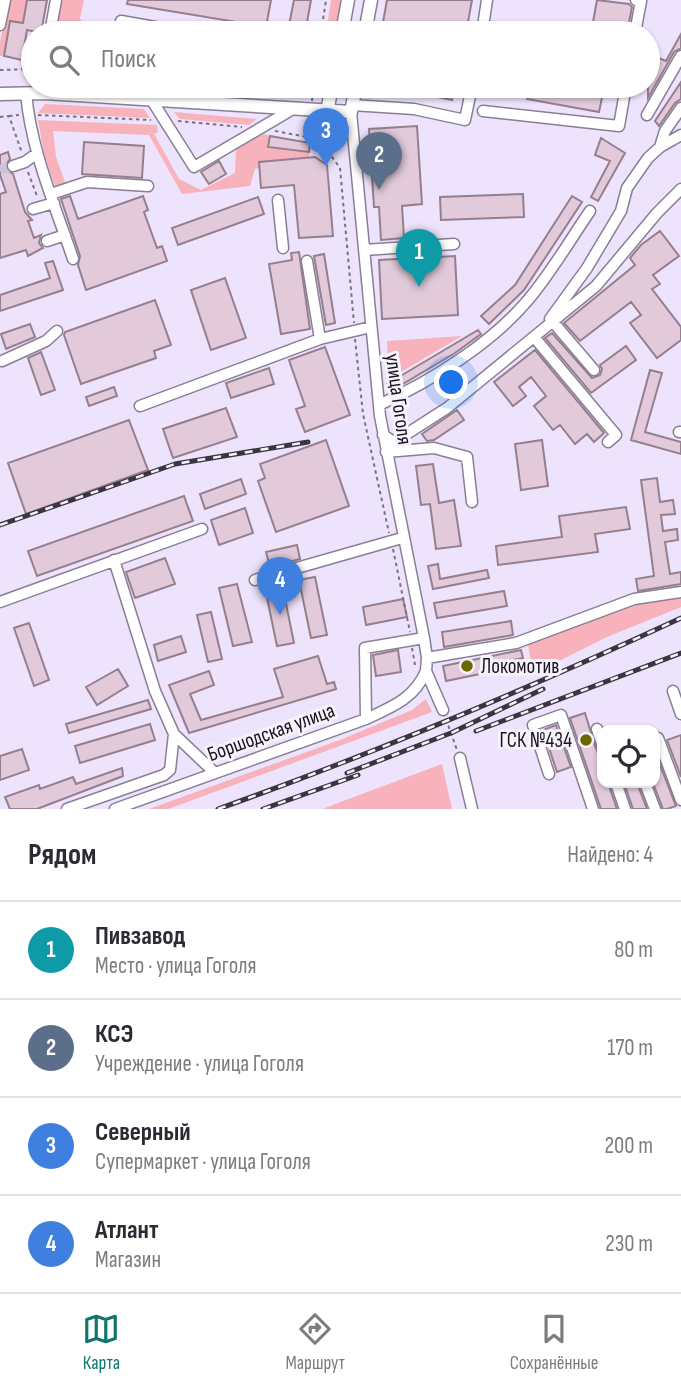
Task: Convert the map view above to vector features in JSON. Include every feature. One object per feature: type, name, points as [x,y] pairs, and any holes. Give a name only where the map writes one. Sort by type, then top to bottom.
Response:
[{"type":"main road","points":[[344,21],[348,0]]},
{"type":"main road","points":[[367,21],[371,0]]},
{"type":"main road","points":[[0,94],[21,93]]},
{"type":"main road","points":[[140,98],[327,112],[352,109]]},
{"type":"main road","points":[[327,112],[330,98]]},
{"type":"main road","name":"улица Гоголя","points":[[352,109],[354,98]]},
{"type":"street","points":[[0,25],[5,0]]},
{"type":"street","points":[[52,21],[56,0]]},
{"type":"street","points":[[484,21],[488,0]]},
{"type":"street","points":[[636,0],[641,1],[637,21]]},
{"type":"street","points":[[660,92],[681,56]]},
{"type":"street","points":[[26,98],[36,155],[73,259]]},
{"type":"street","points":[[352,109],[414,109],[465,120],[470,98]]},
{"type":"street","points":[[483,111],[619,126],[624,98]]},
{"type":"street","points":[[647,115],[657,98]]},
{"type":"street","points":[[151,99],[194,167],[293,109]]},
{"type":"street","points":[[660,147],[665,131],[681,108]]},
{"type":"street","name":"улица Гоголя","points":[[352,109],[379,405],[402,538],[428,658],[426,671]]},
{"type":"street","points":[[537,335],[587,268],[621,211],[627,188],[648,158],[660,147],[681,135]]},
{"type":"street","points":[[13,166],[36,155]]},
{"type":"street","points":[[33,209],[87,182],[148,186]]},
{"type":"street","points":[[383,435],[394,442],[447,408],[553,322],[596,286],[657,213],[681,189]]},
{"type":"street","points":[[278,200],[283,248]]},
{"type":"street","points":[[379,405],[402,394],[485,342],[528,300],[590,211]]},
{"type":"street","points":[[47,241],[65,235]]},
{"type":"street","points":[[365,250],[454,244]]},
{"type":"street","points":[[307,261],[320,339]]},
{"type":"street","points":[[553,322],[594,370]]},
{"type":"street","points":[[140,406],[320,339],[371,327]]},
{"type":"street","points":[[2,360],[46,341],[57,331]]},
{"type":"street","points":[[537,335],[615,435],[608,442]]},
{"type":"street","points":[[386,452],[434,449],[467,457],[472,502]]},
{"type":"street","points":[[0,602],[202,529]]},
{"type":"street","points":[[254,580],[402,538]]},
{"type":"street","points":[[114,560],[155,691],[174,734],[215,773]]},
{"type":"street","points":[[428,658],[516,643],[634,599],[681,592]]},
{"type":"street","points":[[366,719],[365,648],[424,638]]},
{"type":"street","points":[[426,671],[443,710]]},
{"type":"street","name":"Боршодская улица","points":[[115,809],[366,719],[412,694],[421,684],[426,671]]},
{"type":"street","points":[[673,691],[681,715]]},
{"type":"street","points":[[549,774],[533,725],[561,715],[593,809]]},
{"type":"street","points":[[67,809],[164,775],[170,770],[174,734]]},
{"type":"street","points":[[660,742],[681,800]]},
{"type":"street","points":[[460,758],[472,809]]},
{"type":"street","points":[[618,788],[625,809]]},
{"type":"street","points":[[648,788],[655,809]]},
{"type":"path","points":[[323,21],[326,0]]},
{"type":"path","points":[[0,70],[21,69]]},
{"type":"path","points":[[443,710],[460,758]]},
{"type":"shaded area","points":[[9,0],[27,0],[23,21],[10,21],[4,56],[0,56],[0,42]]},
{"type":"shaded area","points":[[62,0],[84,0],[80,19],[82,21],[58,21]]},
{"type":"shaded area","points":[[331,0],[341,0],[337,21],[328,21]]},
{"type":"shaded area","points":[[45,104],[144,109],[150,118],[38,113]]},
{"type":"shaded area","points":[[174,112],[257,119],[249,125],[180,119]]},
{"type":"shaded area","points":[[38,120],[157,125],[158,132],[154,134],[179,179],[201,190],[235,173],[236,149],[264,134],[270,136],[269,147],[309,152],[309,158],[259,162],[259,168],[255,169],[250,186],[182,194],[149,135],[53,131],[56,157],[66,185],[56,188],[45,159]]},
{"type":"shaded area","points":[[462,336],[389,379],[387,341]]},
{"type":"shaded area","points":[[681,595],[681,607],[607,637],[533,674],[528,644],[635,604]]},
{"type":"shaded area","points":[[426,699],[432,712],[168,809],[149,809],[340,740],[412,710]]},
{"type":"shaded area","points":[[442,764],[452,809],[322,809]]},
{"type":"building","points":[[27,0],[47,0],[43,21],[23,21]]},
{"type":"building","points":[[128,0],[271,0],[267,21],[230,21],[127,4]]},
{"type":"building","points":[[294,0],[311,0],[307,21],[290,21]]},
{"type":"building","points":[[387,0],[472,0],[468,21],[383,21]]},
{"type":"building","points":[[597,0],[629,4],[632,7],[629,21],[593,21]]},
{"type":"building","points":[[10,21],[21,23],[21,60],[4,56]]},
{"type":"building","points":[[681,34],[681,48],[674,52],[660,77],[660,59],[666,61]]},
{"type":"building","points":[[681,82],[681,99],[675,103],[659,126],[655,121]]},
{"type":"building","points":[[527,98],[602,98],[599,112]]},
{"type":"building","points":[[417,126],[422,204],[402,206],[404,238],[381,240],[379,207],[374,207],[369,129]]},
{"type":"building","points":[[270,136],[310,143],[309,152],[268,147]]},
{"type":"building","points":[[601,138],[625,153],[598,201],[591,197],[610,161],[595,155]]},
{"type":"building","points":[[84,142],[144,146],[142,178],[82,174]]},
{"type":"building","points":[[8,152],[10,159],[6,169],[13,174],[25,212],[32,220],[28,221],[34,238],[41,235],[39,243],[43,248],[28,256],[26,250],[0,258],[0,194],[6,192],[0,175],[0,155]]},
{"type":"building","points":[[315,157],[327,165],[333,236],[299,238],[294,185],[261,188],[259,162]]},
{"type":"building","points":[[219,161],[226,174],[209,184],[201,172]]},
{"type":"building","points":[[523,194],[524,217],[441,220],[440,197]]},
{"type":"building","points":[[70,196],[78,219],[143,196],[148,210],[144,212],[157,248],[162,246],[167,261],[86,290],[78,265],[80,256],[61,199]]},
{"type":"building","points":[[572,196],[582,202],[524,290],[489,324],[481,316],[515,285]]},
{"type":"building","points":[[258,197],[264,214],[178,245],[172,228]]},
{"type":"building","points":[[660,231],[679,256],[653,275],[660,284],[652,289],[681,327],[681,340],[657,358],[630,323],[641,315],[631,302],[580,341],[564,323],[635,265],[630,258],[641,245]]},
{"type":"building","points":[[299,252],[310,329],[281,334],[269,264],[292,260],[291,253]]},
{"type":"building","points":[[324,254],[335,323],[326,325],[314,256]]},
{"type":"building","points":[[455,256],[458,315],[382,319],[379,260]]},
{"type":"building","points":[[53,261],[63,290],[0,311],[0,295],[50,278],[45,263]]},
{"type":"building","points":[[225,278],[246,338],[211,350],[191,290]]},
{"type":"building","points":[[155,300],[171,345],[154,351],[156,358],[81,384],[65,332]]},
{"type":"building","points":[[30,324],[35,337],[6,349],[1,334]]},
{"type":"building","points":[[478,330],[481,334],[455,353],[391,391],[387,384]]},
{"type":"building","points":[[552,333],[592,378],[600,375],[600,365],[626,346],[636,360],[591,393],[545,338]]},
{"type":"building","points":[[325,347],[350,415],[305,432],[296,409],[305,406],[289,360]]},
{"type":"building","points":[[535,350],[604,433],[594,442],[587,434],[575,444],[560,425],[553,430],[534,406],[546,396],[531,377],[519,387],[526,396],[513,406],[494,382]]},
{"type":"building","points":[[41,352],[55,390],[41,395],[28,358]]},
{"type":"building","points":[[269,368],[274,384],[231,398],[226,383]]},
{"type":"building","points":[[650,370],[662,373],[645,432],[681,442],[681,454],[631,440]]},
{"type":"building","points":[[114,387],[117,396],[89,406],[86,397]]},
{"type":"building","points":[[226,408],[237,437],[173,458],[163,429]]},
{"type":"building","points":[[457,410],[464,420],[434,440],[427,441],[422,434]]},
{"type":"building","points":[[129,420],[148,470],[26,514],[8,463]]},
{"type":"building","points":[[326,440],[349,506],[276,532],[258,481],[265,478],[260,464]]},
{"type":"building","points":[[542,440],[548,486],[521,490],[515,444]]},
{"type":"building","points":[[433,464],[439,503],[454,500],[461,546],[436,549],[430,504],[421,505],[416,466]]},
{"type":"building","points":[[657,478],[660,502],[673,500],[675,514],[661,515],[663,531],[677,529],[678,540],[665,542],[670,574],[681,572],[681,584],[638,591],[636,579],[654,576],[641,480]]},
{"type":"building","points":[[241,479],[246,494],[205,509],[200,494]]},
{"type":"building","points":[[184,496],[193,521],[37,576],[28,551]]},
{"type":"building","points":[[626,507],[630,529],[595,534],[598,552],[498,565],[496,546],[562,537],[559,516]]},
{"type":"building","points":[[245,508],[253,533],[219,545],[211,520]]},
{"type":"building","points":[[297,545],[300,559],[270,567],[266,552]]},
{"type":"building","points":[[165,558],[175,584],[135,598],[126,572]]},
{"type":"building","points":[[438,564],[440,579],[487,570],[489,578],[433,589],[428,566]]},
{"type":"building","points":[[315,577],[327,635],[311,638],[299,580]]},
{"type":"building","points":[[237,584],[252,642],[233,646],[219,588]]},
{"type":"building","points":[[282,584],[294,643],[277,646],[265,588]]},
{"type":"building","points":[[504,591],[507,606],[437,618],[434,603]]},
{"type":"building","points":[[403,599],[407,617],[366,625],[363,607]]},
{"type":"building","points":[[211,612],[222,659],[208,662],[197,615]]},
{"type":"building","points":[[511,621],[513,635],[444,647],[442,632]]},
{"type":"building","points":[[29,623],[49,680],[34,686],[14,628]]},
{"type":"building","points":[[181,636],[186,652],[158,661],[154,645]]},
{"type":"building","points":[[398,650],[401,672],[376,676],[373,655]]},
{"type":"building","name":"Локомотив","points":[[521,650],[523,658],[489,665],[490,672],[446,681],[443,666]]},
{"type":"building","points":[[318,656],[327,684],[334,682],[336,689],[189,733],[169,685],[209,671],[214,685],[190,694],[201,720],[283,697],[274,669]]},
{"type":"building","points":[[118,669],[128,686],[97,705],[86,687]]},
{"type":"building","points":[[148,700],[151,709],[69,733],[66,724]]},
{"type":"building","name":"ГСК №434","points":[[585,713],[597,751],[597,788],[610,788],[617,809],[601,809],[570,718]]},
{"type":"building","points":[[150,724],[155,740],[80,763],[75,746]]},
{"type":"building","points":[[556,725],[571,767],[557,772],[543,730]]},
{"type":"building","points":[[681,735],[681,777],[667,740]]},
{"type":"building","points":[[22,749],[29,770],[0,780],[0,756]]},
{"type":"building","points":[[660,765],[676,806],[663,809],[655,788],[660,788]]},
{"type":"building","points":[[122,768],[123,776],[37,809],[10,809],[5,797],[39,785],[40,789],[73,777],[76,784]]},
{"type":"building","points":[[626,788],[639,788],[647,809],[633,809]]},
{"type":"tunnel","points":[[0,170],[13,166]]},
{"type":"railway","points":[[0,525],[175,464],[308,442]]},
{"type":"railway","points":[[218,809],[452,719],[681,618]]},
{"type":"railway","points":[[476,731],[681,653]]},
{"type":"railway","points":[[347,773],[451,733],[543,689]]},
{"type":"railway","points":[[263,809],[358,775]]},
{"type":"place","name":"Северный","points":[[326,166]]},
{"type":"place","name":"КСЭ","points":[[379,190]]},
{"type":"place","name":"Пивзавод","points":[[419,287]]},
{"type":"place","name":"Атлант","points":[[280,615]]},
{"type":"place","name":"Локомотив","points":[[467,666]]},
{"type":"place","name":"ГСК №434","points":[[586,740]]}]
